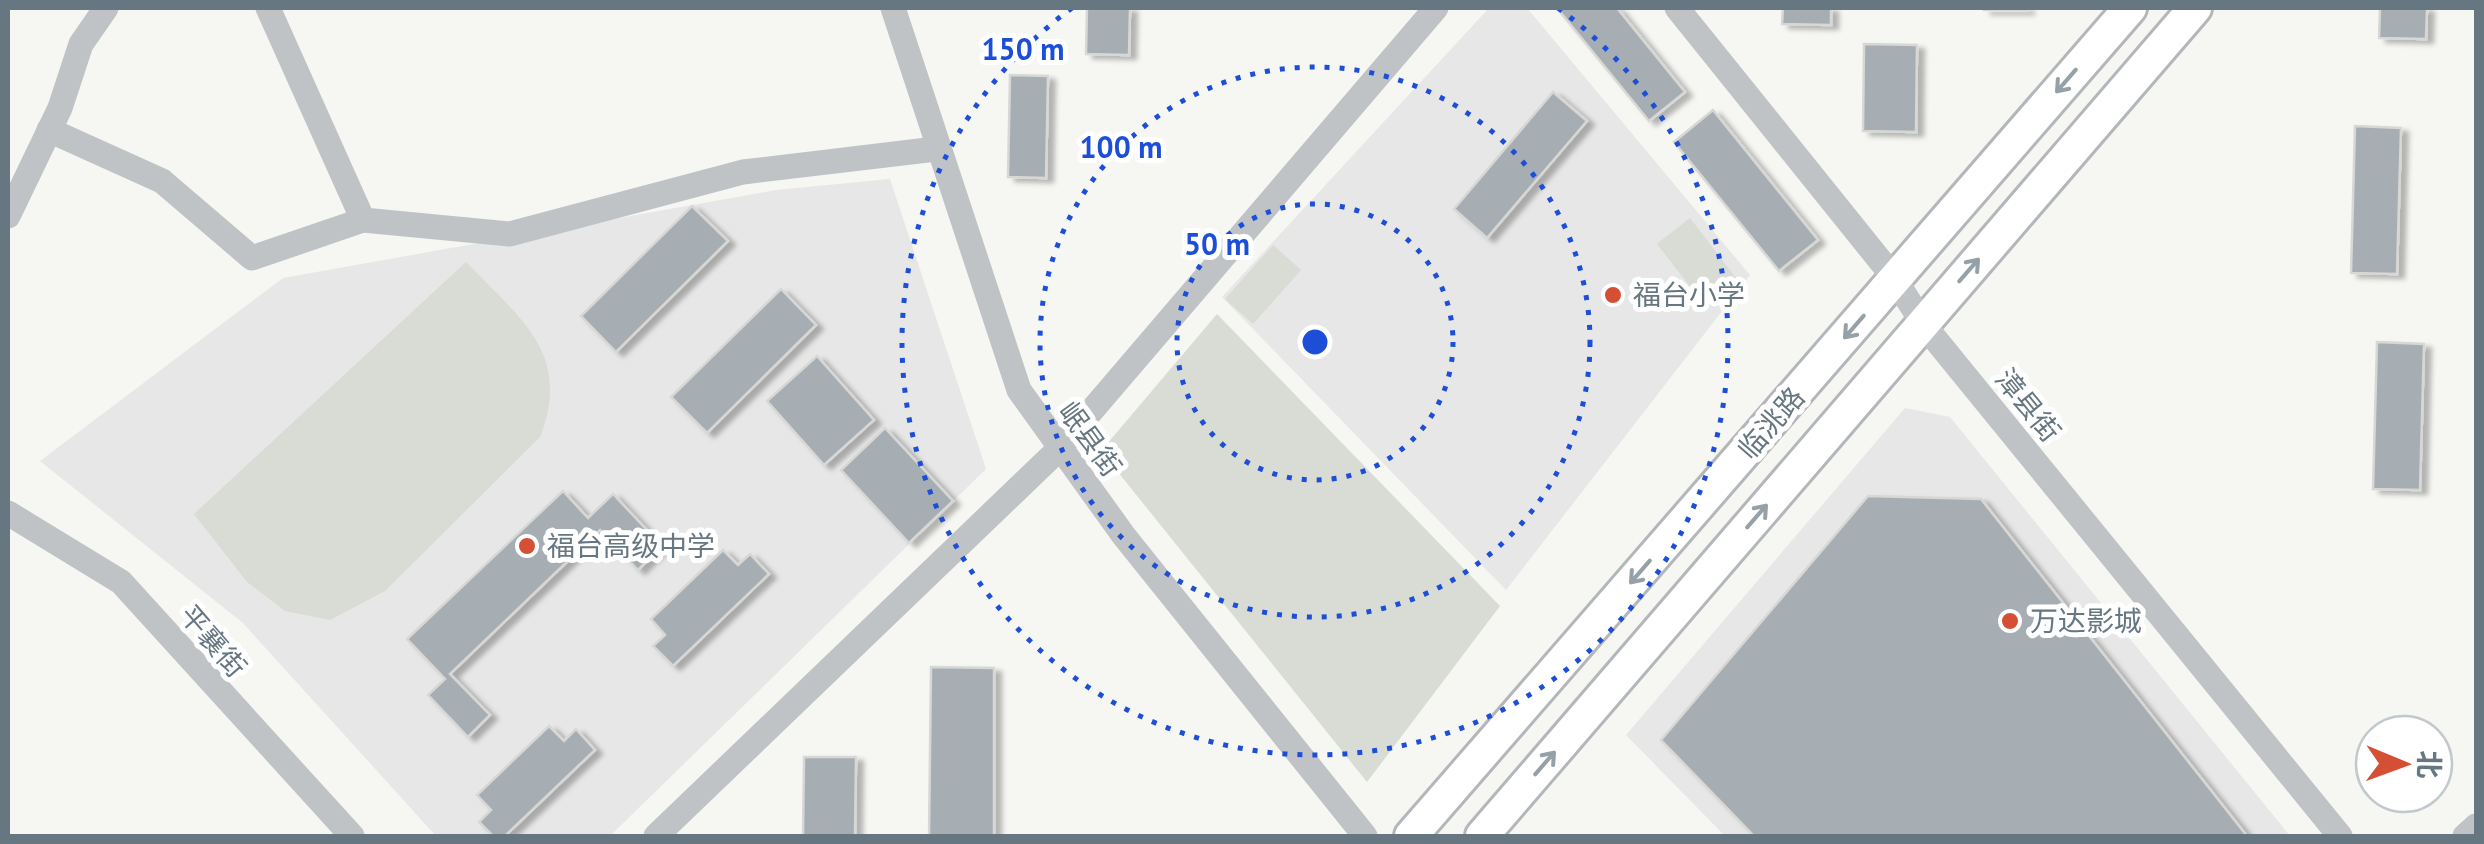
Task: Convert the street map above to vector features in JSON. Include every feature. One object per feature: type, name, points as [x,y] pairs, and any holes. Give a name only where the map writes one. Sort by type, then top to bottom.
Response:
[{"type":"main road","name":"临洮路","points":[[1410,836],[2130,8]]},
{"type":"main road","name":"临洮路","points":[[1482,836],[2195,8]]},
{"type":"street","points":[[8,216],[49,130],[81,44],[106,8]]},
{"type":"street","points":[[268,8],[363,220]]},
{"type":"street","name":"岷县街","points":[[893,8],[936,149],[1019,390],[1058,450],[1365,836]]},
{"type":"street","points":[[656,836],[1058,450],[1436,8]]},
{"type":"street","name":"漳县街","points":[[1677,8],[1895,280],[1924,324],[2340,836]]},
{"type":"street","points":[[49,130],[162,180],[252,258],[363,220],[510,234],[743,172],[936,149]]},
{"type":"street","name":"平襄街","points":[[8,514],[121,582],[352,836]]},
{"type":"street","points":[[2466,836],[2476,826]]},
{"type":"shaded area","name":"福台小学","points":[[1489,8],[1527,8],[1750,275],[1506,590],[1222,297]]},
{"type":"shaded area","name":"福台高级中学","points":[[890,179],[986,469],[610,836],[436,836],[243,623],[40,461],[283,278],[776,190]]},
{"type":"shaded area","points":[[1690,218],[1739,282],[1706,307],[1657,244]]},
{"type":"shaded area","points":[[1273,245],[1301,270],[1253,324],[1225,299]]},
{"type":"shaded area","points":[[466,262],[521,320],[545,359],[550,382],[540,437],[385,591],[330,620],[285,611],[247,582],[194,514]]},
{"type":"shaded area","points":[[1217,314],[1500,606],[1367,782],[1101,451]]},
{"type":"shaded area","points":[[1905,408],[1950,417],[2290,836],[1725,836],[1626,735]]},
{"type":"building","points":[[1087,8],[1130,8],[1129,55],[1086,54]]},
{"type":"building","points":[[1557,8],[1617,8],[1685,92],[1649,121]]},
{"type":"building","points":[[1783,8],[1831,8],[1831,25],[1782,24]]},
{"type":"building","points":[[2027,8],[2027,10],[1984,10]]},
{"type":"building","points":[[2380,8],[2427,8],[2426,39],[2379,38]]},
{"type":"building","points":[[1864,44],[1917,45],[1916,132],[1863,131]]},
{"type":"building","points":[[1010,75],[1048,76],[1046,178],[1008,177]]},
{"type":"building","points":[[1553,92],[1587,121],[1487,238],[1454,209]]},
{"type":"building","points":[[1713,110],[1818,240],[1779,271],[1674,142]]},
{"type":"building","points":[[2355,126],[2401,128],[2397,274],[2351,273]]},
{"type":"building","points":[[692,206],[728,241],[616,352],[581,316]]},
{"type":"building","points":[[781,289],[816,325],[707,433],[671,397]]},
{"type":"building","points":[[2377,342],[2424,344],[2420,490],[2373,489]]},
{"type":"building","points":[[817,356],[874,420],[824,465],[767,401]]},
{"type":"building","points":[[885,428],[953,501],[909,543],[841,470]]},
{"type":"building","points":[[563,491],[588,518],[613,494],[662,546],[638,570],[600,530],[450,674],[490,715],[468,737],[428,695],[445,679],[407,639]]},
{"type":"building","points":[[1868,496],[1981,499],[2247,836],[1754,836],[1661,740]]},
{"type":"building","points":[[723,550],[738,565],[750,554],[769,574],[673,666],[653,646],[665,635],[651,619]]},
{"type":"building","points":[[931,667],[994,668],[994,836],[929,836]]},
{"type":"building","points":[[549,726],[564,741],[576,729],[595,750],[505,836],[493,836],[479,822],[491,810],[477,795]]},
{"type":"building","points":[[804,757],[856,757],[855,836],[803,836]]},
{"type":"place","name":"福台小学","points":[[1613,295]]},
{"type":"place","name":"福台高级中学","points":[[527,546]]},
{"type":"place","name":"万达影城","points":[[2010,621]]}]
